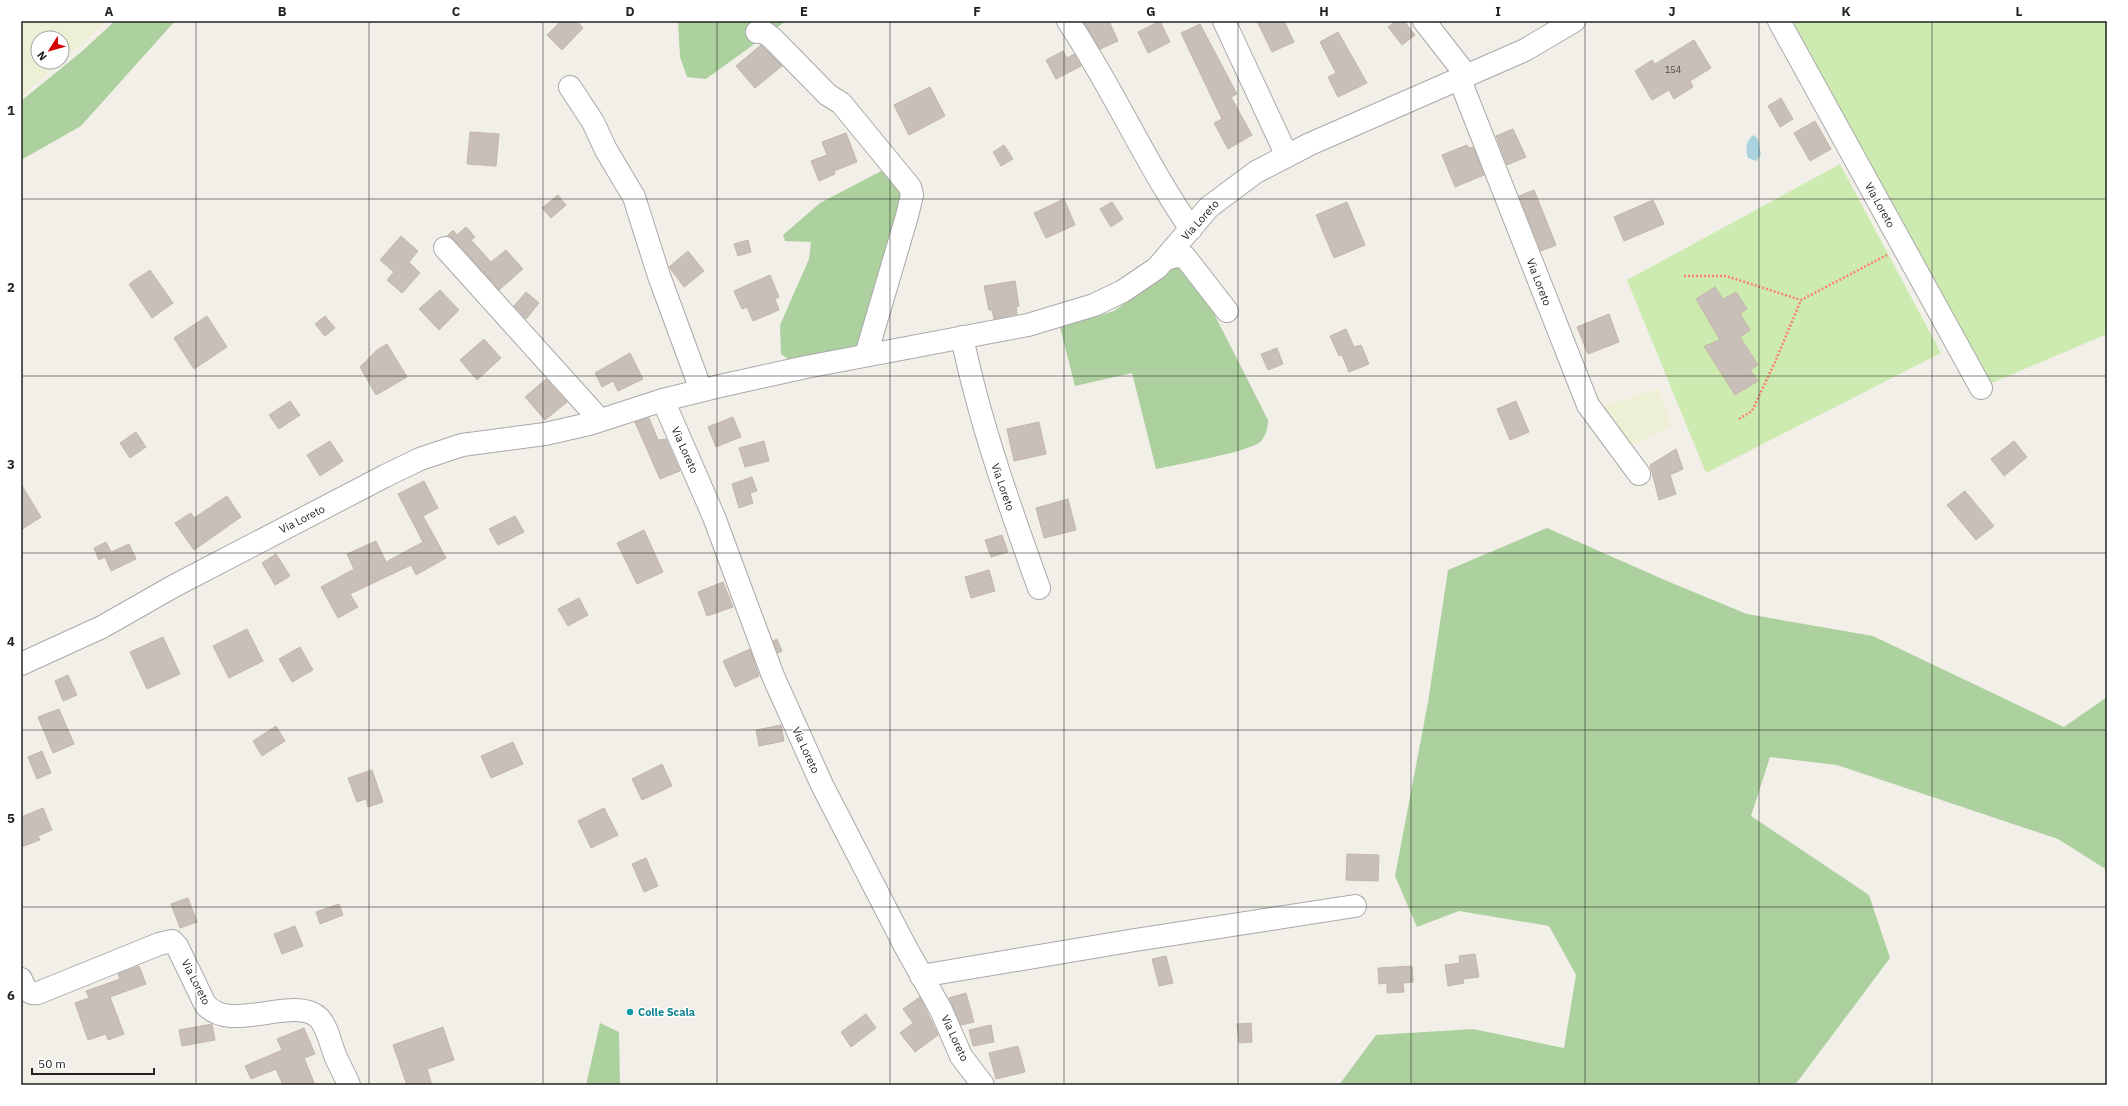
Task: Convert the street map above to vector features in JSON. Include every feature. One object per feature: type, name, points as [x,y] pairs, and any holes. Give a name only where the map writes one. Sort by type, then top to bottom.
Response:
[{"type":"street","points":[[1068,21],[1098,67],[1163,186],[1191,229]]},
{"type":"street","points":[[1224,21],[1287,156]]},
{"type":"street","points":[[1424,21],[1464,78]]},
{"type":"street","name":"Via Loreto","points":[[21,664],[96,630],[174,586],[420,459],[462,445],[545,434],[600,420],[663,400],[701,390],[866,355],[1028,325],[1094,305],[1132,285],[1166,259],[1209,208],[1244,180],[1310,144],[1464,78],[1550,28],[1574,21]]},
{"type":"street","name":"Via Loreto","points":[[1779,21],[1981,388]]},
{"type":"street","points":[[757,32],[764,32],[772,38],[828,95],[841,103],[910,187],[912,195],[908,216],[866,355]]},
{"type":"street","name":"Via Loreto","points":[[1464,78],[1588,405],[1639,474]]},
{"type":"street","points":[[570,88],[593,122],[606,150],[634,197],[659,276],[701,390]]},
{"type":"street","points":[[445,248],[600,420]]},
{"type":"street","points":[[1166,259],[1181,255],[1185,257],[1226,311]]},
{"type":"street","name":"Via Loreto","points":[[962,337],[972,386],[992,457],[1039,588]]},
{"type":"street","name":"Via Loreto","points":[[663,400],[714,517],[757,638],[784,702],[846,834],[945,1017],[961,1056],[983,1085]]},
{"type":"street","points":[[922,976],[1135,940],[1355,906]]},
{"type":"street","name":"Via Loreto","points":[[21,979],[26,990],[34,994],[38,993],[159,944],[172,941],[177,946],[205,1004],[216,1013],[228,1016],[300,1011],[314,1014],[325,1027],[349,1085]]},
{"type":"path","points":[[1739,419],[1752,410],[1775,362],[1801,300],[1903,246]]},
{"type":"path","points":[[1684,276],[1726,276],[1801,300]]},
{"type":"green space","points":[[21,21],[107,21],[70,54],[70,30],[30,30],[30,70],[51,70],[24,94],[21,90]]},
{"type":"green space","points":[[115,21],[175,21],[81,126],[21,160],[21,101],[59,70],[70,70],[70,61]]},
{"type":"green space","points":[[678,21],[786,21],[706,79],[687,77],[680,57]]},
{"type":"green space","points":[[1785,21],[2107,21],[2107,334],[1987,385]]},
{"type":"green space","points":[[1840,164],[1941,353],[1706,473],[1627,280]]},
{"type":"green space","points":[[885,169],[906,188],[864,348],[799,361],[788,359],[781,354],[780,325],[809,259],[811,242],[785,241],[783,235],[820,203]]},
{"type":"green space","points":[[1177,264],[1198,282],[1268,420],[1268,423],[1264,437],[1260,442],[1253,446],[1227,454],[1156,469],[1132,373],[1075,386],[1060,327],[1114,311]]},
{"type":"green space","points":[[1659,388],[1672,426],[1626,449],[1599,408]]},
{"type":"green space","points":[[1547,528],[1667,581],[1747,614],[1873,636],[2064,727],[2107,697],[2107,870],[2058,839],[1837,765],[1770,757],[1751,816],[1869,895],[1890,958],[1795,1085],[1339,1085],[1376,1035],[1473,1029],[1564,1048],[1576,975],[1549,926],[1459,911],[1417,927],[1395,876],[1428,702],[1448,570]]},
{"type":"green space","points":[[600,1023],[619,1032],[620,1085],[586,1085]]},
{"type":"water","points":[[1754,135],[1758,139],[1761,155],[1756,161],[1748,158],[1747,152],[1749,139]]},
{"type":"building","points":[[561,21],[577,21],[583,28],[562,50],[547,35]]},
{"type":"building","points":[[1083,21],[1109,21],[1118,41],[1100,49]]},
{"type":"building","points":[[1160,21],[1170,42],[1148,53],[1138,32]]},
{"type":"building","points":[[1257,21],[1284,21],[1294,42],[1272,52]]},
{"type":"building","points":[[1396,21],[1404,21],[1415,35],[1402,45],[1388,27]]},
{"type":"building","points":[[1200,24],[1237,94],[1231,97],[1252,135],[1228,149],[1214,123],[1222,119],[1181,33]]},
{"type":"building","points":[[1338,32],[1367,83],[1338,97],[1328,77],[1336,73],[1320,42]]},
{"type":"building","points":[[1694,40],[1711,68],[1690,81],[1693,87],[1674,99],[1669,90],[1652,100],[1635,71],[1652,60],[1655,64]]},
{"type":"building","points":[[761,45],[782,66],[755,88],[736,66]]},
{"type":"building","points":[[1063,51],[1067,58],[1074,54],[1081,66],[1056,79],[1046,60]]},
{"type":"building","points":[[930,87],[945,116],[909,135],[894,105]]},
{"type":"building","points":[[1781,98],[1793,119],[1780,127],[1768,106]]},
{"type":"building","points":[[1815,121],[1831,149],[1810,161],[1794,133]]},
{"type":"building","points":[[1513,129],[1526,157],[1507,165],[1496,136]]},
{"type":"building","points":[[470,132],[499,134],[496,166],[467,164]]},
{"type":"building","points":[[846,133],[857,162],[834,171],[835,174],[819,181],[811,161],[827,155],[822,142]]},
{"type":"building","points":[[1004,145],[1013,159],[1001,166],[993,152]]},
{"type":"building","points":[[1467,145],[1469,148],[1473,147],[1484,175],[1455,187],[1442,155]]},
{"type":"building","points":[[1534,190],[1556,245],[1541,251],[1519,196]]},
{"type":"building","points":[[558,195],[566,205],[551,218],[542,208]]},
{"type":"building","points":[[1064,199],[1075,225],[1046,238],[1034,213]]},
{"type":"building","points":[[1653,200],[1664,224],[1624,241],[1614,217]]},
{"type":"building","points":[[1112,202],[1123,219],[1111,227],[1100,209]]},
{"type":"building","points":[[1347,202],[1365,245],[1334,258],[1316,215]]},
{"type":"building","points":[[466,227],[475,237],[471,240],[491,262],[506,250],[523,269],[499,290],[454,240],[447,236],[453,230],[457,235]]},
{"type":"building","points":[[401,236],[418,251],[409,262],[420,273],[402,293],[387,280],[394,272],[380,260]]},
{"type":"building","points":[[748,240],[751,252],[738,256],[734,244]]},
{"type":"building","points":[[688,251],[704,271],[684,287],[669,267]]},
{"type":"building","points":[[150,270],[173,303],[152,318],[129,284]]},
{"type":"building","points":[[770,275],[779,297],[775,299],[779,310],[753,321],[747,307],[742,309],[734,291]]},
{"type":"building","points":[[1015,281],[1019,306],[1016,307],[1017,314],[994,319],[992,310],[989,310],[984,286]]},
{"type":"building","points":[[1715,287],[1723,299],[1736,292],[1747,309],[1740,314],[1750,330],[1740,337],[1758,365],[1750,370],[1758,381],[1735,395],[1704,346],[1720,340],[1696,299]]},
{"type":"building","points":[[440,290],[459,310],[439,330],[419,309]]},
{"type":"building","points":[[526,292],[539,303],[526,319],[514,306]]},
{"type":"building","points":[[1609,314],[1619,342],[1588,354],[1577,327]]},
{"type":"building","points":[[207,316],[227,347],[194,369],[174,338]]},
{"type":"building","points":[[325,316],[335,328],[325,336],[315,324]]},
{"type":"building","points":[[1346,329],[1354,347],[1361,345],[1369,364],[1349,372],[1342,355],[1339,356],[1330,336]]},
{"type":"building","points":[[484,339],[501,358],[477,380],[460,360]]},
{"type":"building","points":[[387,344],[407,377],[376,395],[360,367],[377,350]]},
{"type":"building","points":[[1277,348],[1283,364],[1268,370],[1261,354]]},
{"type":"building","points":[[630,353],[643,379],[618,391],[613,381],[602,387],[595,373]]},
{"type":"building","points":[[546,379],[567,402],[545,420],[525,397]]},
{"type":"building","points":[[290,401],[300,415],[279,429],[269,415]]},
{"type":"building","points":[[1516,401],[1529,432],[1510,440],[1497,409]]},
{"type":"building","points":[[733,417],[741,437],[716,447],[708,427]]},
{"type":"building","points":[[649,418],[658,440],[666,439],[680,471],[660,479],[635,422]]},
{"type":"building","points":[[1039,422],[1046,454],[1014,461],[1007,429]]},
{"type":"building","points":[[136,432],[146,447],[130,458],[120,443]]},
{"type":"building","points":[[330,441],[343,461],[320,476],[307,455]]},
{"type":"building","points":[[764,441],[769,461],[745,467],[739,448]]},
{"type":"building","points":[[2014,441],[2027,457],[2004,476],[1991,459]]},
{"type":"building","points":[[1676,449],[1683,469],[1670,475],[1676,494],[1659,500],[1650,465]]},
{"type":"building","points":[[752,477],[757,491],[750,493],[753,503],[739,508],[732,484]]},
{"type":"building","points":[[424,481],[438,508],[423,516],[446,558],[416,575],[411,565],[350,594],[358,607],[338,618],[321,587],[354,569],[347,554],[376,541],[386,562],[423,542],[398,494]]},
{"type":"building","points":[[21,484],[41,517],[21,530]]},
{"type":"building","points":[[1965,491],[1994,526],[1976,540],[1947,505]]},
{"type":"building","points":[[227,496],[241,517],[194,550],[175,523],[191,513],[194,518]]},
{"type":"building","points":[[1068,499],[1076,530],[1044,538],[1036,508]]},
{"type":"building","points":[[515,516],[524,532],[498,545],[489,529]]},
{"type":"building","points":[[644,530],[663,572],[637,584],[617,543]]},
{"type":"building","points":[[1002,535],[1008,552],[991,557],[985,540]]},
{"type":"building","points":[[106,542],[111,552],[129,544],[136,559],[111,571],[105,557],[99,560],[94,548]]},
{"type":"building","points":[[276,554],[290,576],[275,585],[262,563]]},
{"type":"building","points":[[989,570],[995,591],[971,598],[965,577]]},
{"type":"building","points":[[723,582],[733,607],[707,616],[698,592]]},
{"type":"building","points":[[579,598],[588,615],[568,626],[558,609]]},
{"type":"building","points":[[247,629],[263,661],[229,678],[213,646]]},
{"type":"building","points":[[163,637],[180,674],[147,689],[130,652]]},
{"type":"building","points":[[777,639],[782,651],[778,653],[773,641]]},
{"type":"building","points":[[300,647],[313,670],[292,682],[279,659]]},
{"type":"building","points":[[750,649],[759,676],[735,687],[723,661]]},
{"type":"building","points":[[68,675],[77,695],[63,701],[55,681]]},
{"type":"building","points":[[59,709],[74,744],[53,753],[38,717]]},
{"type":"building","points":[[781,725],[784,741],[759,746],[756,730]]},
{"type":"building","points":[[276,726],[285,741],[262,756],[253,741]]},
{"type":"building","points":[[513,742],[523,764],[491,778],[481,756]]},
{"type":"building","points":[[42,751],[51,773],[37,779],[28,757]]},
{"type":"building","points":[[662,764],[672,786],[642,800],[632,779]]},
{"type":"building","points":[[372,770],[383,802],[368,807],[366,799],[357,802],[348,778]]},
{"type":"building","points":[[43,808],[52,830],[38,836],[40,840],[21,847],[21,817]]},
{"type":"building","points":[[604,808],[618,835],[591,848],[578,821]]},
{"type":"building","points":[[1347,854],[1379,855],[1378,881],[1346,880]]},
{"type":"building","points":[[646,858],[658,886],[644,892],[632,864]]},
{"type":"building","points":[[188,898],[197,922],[180,928],[171,904]]},
{"type":"building","points":[[339,904],[343,915],[320,924],[316,912]]},
{"type":"building","points":[[295,926],[303,946],[282,954],[274,934]]},
{"type":"building","points":[[1475,954],[1479,977],[1463,979],[1464,983],[1448,986],[1445,965],[1460,963],[1459,956]]},
{"type":"building","points":[[1166,956],[1173,983],[1159,986],[1152,959]]},
{"type":"building","points":[[139,966],[146,984],[110,997],[124,1034],[108,1040],[106,1034],[88,1040],[75,1003],[89,998],[86,991],[120,979],[118,974]]},
{"type":"building","points":[[1412,966],[1413,982],[1403,983],[1404,992],[1387,993],[1387,983],[1379,984],[1378,968]]},
{"type":"building","points":[[966,993],[974,1022],[961,1025],[949,998]]},
{"type":"building","points":[[920,997],[938,1035],[915,1052],[900,1033],[913,1023],[903,1009]]},
{"type":"building","points":[[866,1014],[876,1028],[851,1047],[841,1032]]},
{"type":"building","points":[[1251,1023],[1252,1042],[1239,1043],[1237,1024]]},
{"type":"building","points":[[212,1024],[215,1040],[182,1046],[179,1030]]},
{"type":"building","points":[[991,1025],[994,1042],[973,1046],[969,1030]]},
{"type":"building","points":[[443,1027],[454,1060],[427,1069],[432,1085],[407,1085],[393,1045]]},
{"type":"building","points":[[304,1028],[315,1054],[304,1058],[315,1085],[283,1085],[276,1069],[251,1079],[245,1066],[282,1050],[277,1039]]},
{"type":"building","points":[[1018,1046],[1025,1072],[996,1079],[989,1053]]},
{"type":"place","name":"Colle Scala","points":[[630,1012]]}]
